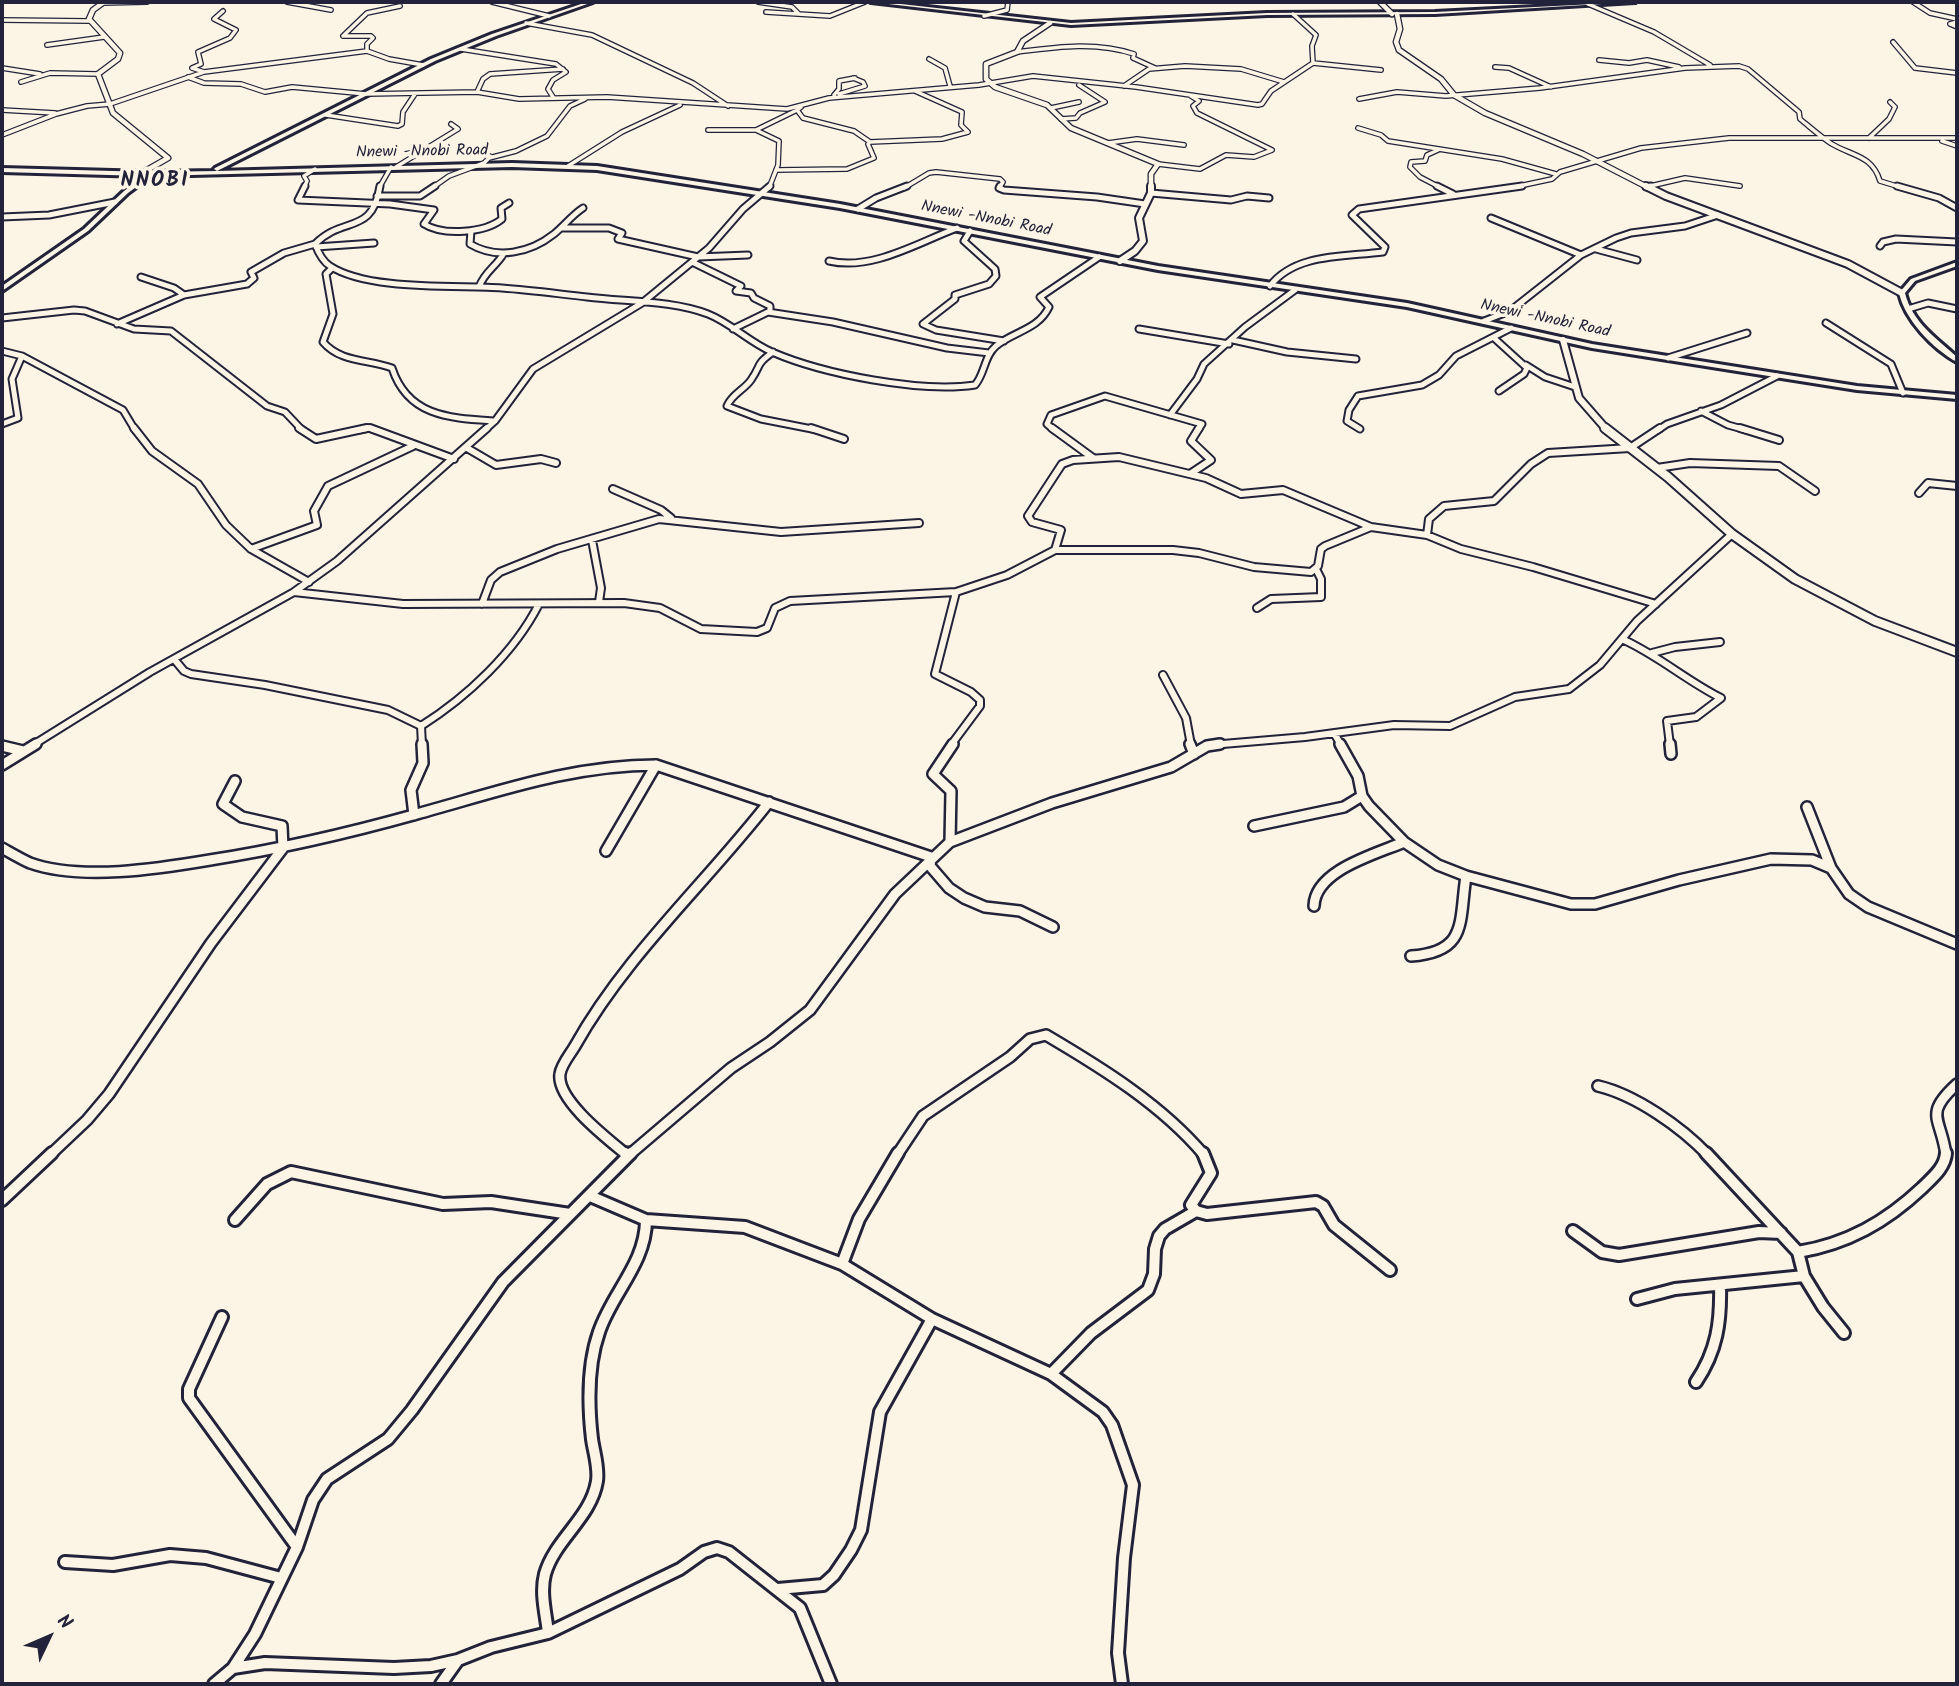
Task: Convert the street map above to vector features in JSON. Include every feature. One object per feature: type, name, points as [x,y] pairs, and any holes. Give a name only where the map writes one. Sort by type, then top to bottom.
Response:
[{"type":"main road","points":[[224,169],[423,65],[526,23],[591,2]]},
{"type":"main road","points":[[873,2],[1050,23],[1293,14],[1395,14],[1633,2]]},
{"type":"main road","name":"Nnewi -Nnobi Road","points":[[2,170],[150,174],[224,169],[476,165],[568,166],[624,171],[858,209],[1120,261],[1295,290],[1407,305],[1563,340],[1668,358],[1777,376],[1903,393],[1957,397]]},
{"type":"main road","points":[[2,289],[79,236],[150,174]]},
{"type":"main road","points":[[1957,264],[1913,280],[1902,293],[1908,309],[1922,327],[1957,360]]},
{"type":"street","points":[[89,21],[90,13],[103,3],[148,2]]},
{"type":"street","points":[[287,2],[331,10]]},
{"type":"street","points":[[492,2],[549,16]]},
{"type":"street","points":[[758,2],[792,7],[799,15]]},
{"type":"street","points":[[766,12],[830,16],[865,2]]},
{"type":"street","points":[[984,16],[1007,10],[1008,2]]},
{"type":"street","points":[[1380,2],[1395,14],[1400,29],[1396,46],[1441,79],[1454,95],[1485,113],[1597,161],[1646,187],[1848,264],[1902,293]]},
{"type":"street","points":[[1913,2],[1930,13],[1957,23]]},
{"type":"street","points":[[1588,4],[1668,40],[1712,66]]},
{"type":"street","points":[[368,51],[367,44],[372,37],[343,35],[354,20],[368,10],[400,6]]},
{"type":"street","points":[[204,72],[192,68],[201,64],[198,52],[230,38],[236,30],[214,19],[223,11]]},
{"type":"street","points":[[24,20],[29,13]]},
{"type":"street","points":[[832,97],[989,83],[1030,76],[1258,105],[1262,104],[1270,91],[1301,75],[1313,63],[1312,46],[1316,35],[1293,14]]},
{"type":"street","points":[[2,20],[89,21],[120,56],[98,75]]},
{"type":"street","points":[[526,23],[592,35],[693,83],[728,106]]},
{"type":"street","points":[[1017,52],[1023,41],[1050,23]]},
{"type":"street","points":[[47,45],[104,37]]},
{"type":"street","points":[[1894,42],[1914,68],[1957,74]]},
{"type":"street","points":[[989,83],[984,67],[986,64],[1017,52],[1062,46],[1122,50],[1134,54],[1133,58],[1155,68]]},
{"type":"street","points":[[461,48],[552,63],[566,74],[553,80],[548,89],[553,97]]},
{"type":"street","points":[[2,135],[61,112],[97,103],[110,104],[204,72],[368,51],[389,59],[423,65]]},
{"type":"street","points":[[929,59],[945,68],[950,86]]},
{"type":"street","points":[[1599,60],[1629,63],[1647,60],[1685,68]]},
{"type":"street","points":[[1313,63],[1381,70]]},
{"type":"street","points":[[1124,86],[1155,68],[1196,65],[1230,68],[1284,82]]},
{"type":"street","points":[[1359,99],[1397,92],[1454,95],[1551,87],[1685,68],[1712,66],[1748,69],[1776,90],[1800,112],[1800,119],[1833,145],[1865,158],[1878,170],[1880,181],[1939,198],[1957,208]]},
{"type":"street","points":[[1495,67],[1509,68],[1551,87]]},
{"type":"street","points":[[2,68],[43,74],[75,71]]},
{"type":"street","points":[[66,68],[98,75]]},
{"type":"street","points":[[477,92],[482,81],[490,74],[527,69],[533,72],[563,69]]},
{"type":"street","points":[[1596,81],[1604,70]]},
{"type":"street","points":[[21,82],[43,74]]},
{"type":"street","points":[[98,75],[113,113],[167,155],[166,160],[140,174]]},
{"type":"street","points":[[832,97],[839,89],[839,81],[861,76]]},
{"type":"street","points":[[188,77],[204,83],[241,84],[265,92],[292,87],[366,94],[477,92],[510,98],[592,97],[799,109]]},
{"type":"street","points":[[756,130],[799,109],[865,86],[863,82],[853,78]]},
{"type":"street","points":[[1061,119],[1077,117],[1080,113],[1105,102],[1073,82]]},
{"type":"street","points":[[989,83],[1051,108],[1071,128],[1158,164],[1200,169],[1226,155],[1254,158],[1272,151],[1197,113],[1193,106],[1199,101],[1191,96]]},
{"type":"street","points":[[799,109],[803,117],[854,131],[870,142],[942,139],[968,132],[961,125],[962,112],[913,90]]},
{"type":"street","points":[[326,115],[398,126],[402,124],[403,112],[415,94]]},
{"type":"street","points":[[377,195],[421,196],[449,176],[538,141],[567,114],[570,106],[592,97]]},
{"type":"street","points":[[1051,108],[1079,102]]},
{"type":"street","points":[[1867,139],[1874,135],[1893,113],[1895,107],[1890,102]]},
{"type":"street","points":[[568,166],[641,121],[683,104]]},
{"type":"street","points":[[2,110],[61,112]]},
{"type":"street","points":[[315,245],[321,237],[362,219],[373,211],[377,204],[380,177],[458,129],[452,124]]},
{"type":"street","points":[[1358,128],[1381,135],[1388,141],[1506,160],[1556,174]]},
{"type":"street","points":[[2,765],[174,659],[309,582],[367,537],[467,448],[495,421],[533,369],[642,303],[695,260],[743,209],[764,193],[776,170],[779,139],[756,130],[708,130]]},
{"type":"street","points":[[1270,286],[1277,274],[1295,266],[1328,258],[1383,252],[1385,247],[1352,215],[1355,210],[1453,194],[1527,186],[1597,161],[1657,145],[1758,137],[1957,138]]},
{"type":"street","points":[[1108,143],[1135,139],[1184,145]]},
{"type":"street","points":[[1940,139],[1957,146]]},
{"type":"street","points":[[776,170],[847,169],[874,158],[868,144],[870,142]]},
{"type":"street","points":[[465,147],[492,157]]},
{"type":"street","points":[[1438,150],[1427,155],[1425,161],[1411,163],[1410,167],[1420,177],[1453,194]]},
{"type":"street","points":[[1120,261],[1135,251],[1143,241],[1138,223],[1151,193],[1152,174],[1158,164]]},
{"type":"street","points":[[314,169],[304,176],[307,181],[298,200],[434,210],[425,226],[471,231],[499,223],[502,219],[501,208],[509,203]]},
{"type":"street","points":[[858,209],[876,198],[898,191],[929,173],[936,172],[999,179],[1003,182],[999,188],[1004,190],[1145,204]]},
{"type":"street","points":[[1646,187],[1685,178],[1740,186]]},
{"type":"street","points":[[1151,193],[1231,201],[1251,196],[1269,198]]},
{"type":"street","points":[[2,217],[49,215],[115,202]]},
{"type":"street","points":[[471,231],[473,233],[468,241],[474,248],[503,253],[533,247],[561,228],[570,216],[583,208]]},
{"type":"street","points":[[1485,321],[1510,311],[1581,255],[1595,248],[1630,233],[1685,226],[1718,215]]},
{"type":"street","points":[[1491,218],[1581,255]]},
{"type":"street","points":[[561,228],[613,228],[622,233],[618,239],[695,260],[741,286],[736,290],[751,293],[767,303],[770,309],[768,312]]},
{"type":"street","points":[[829,261],[847,265],[865,263],[957,229]]},
{"type":"street","points":[[970,231],[964,241],[995,269],[996,276],[989,284],[955,295],[956,299],[923,324],[936,330],[1004,341]]},
{"type":"street","points":[[1880,246],[1883,242],[1896,239],[1957,242]]},
{"type":"street","points":[[117,324],[184,295],[247,284],[254,278],[251,272],[272,258],[315,245],[374,243]]},
{"type":"street","points":[[315,245],[324,261],[332,268],[387,280],[642,303],[705,313],[773,352],[815,367],[901,383],[962,387],[979,382],[989,353],[1048,312],[1049,307],[1040,297],[1099,257]]},
{"type":"street","points":[[1595,248],[1637,260]]},
{"type":"street","points":[[479,287],[484,273],[498,264],[503,253]]},
{"type":"street","points":[[695,260],[748,255]]},
{"type":"street","points":[[332,268],[326,274],[333,314],[323,342],[325,346],[346,358],[392,369],[397,387],[424,411],[495,421]]},
{"type":"street","points":[[141,277],[174,288],[184,295]]},
{"type":"street","points":[[1170,415],[1205,364],[1245,327],[1295,290]]},
{"type":"street","points":[[1908,309],[1928,303],[1957,310]]},
{"type":"street","points":[[2,318],[74,310],[85,311],[144,331],[171,331],[267,406],[285,412],[297,427],[316,439],[365,428],[454,458]]},
{"type":"street","points":[[733,329],[768,312],[842,323],[948,349],[989,353]]},
{"type":"street","points":[[1826,323],[1891,364],[1903,393]]},
{"type":"street","points":[[1139,328],[1287,352],[1356,359]]},
{"type":"street","points":[[1360,429],[1347,421],[1347,415],[1358,396],[1422,384],[1439,375],[1456,356],[1511,328]]},
{"type":"street","points":[[1668,358],[1747,333]]},
{"type":"street","points":[[1494,338],[1545,377],[1575,387]]},
{"type":"street","points":[[1563,340],[1579,398],[1591,414],[1731,534],[1794,579],[1840,604],[1910,635],[1957,652]]},
{"type":"street","points":[[2,351],[22,356],[122,411],[138,436],[152,451],[198,484],[226,525],[251,549],[309,582]]},
{"type":"street","points":[[773,352],[758,363],[751,380],[730,399],[727,406],[747,415],[807,427],[844,439]]},
{"type":"street","points":[[2,424],[18,418],[11,377],[12,370],[22,356]]},
{"type":"street","points":[[1499,391],[1524,374],[1526,365]]},
{"type":"street","points":[[1427,535],[1429,519],[1444,506],[1494,500],[1531,464],[1548,453],[1630,448],[1667,424],[1721,405],[1777,376]]},
{"type":"street","points":[[1093,458],[1047,424],[1051,415],[1105,396],[1202,424],[1191,441],[1211,460],[1190,474]]},
{"type":"street","points":[[1701,411],[1728,425],[1779,440]]},
{"type":"street","points":[[251,549],[317,525],[314,511],[328,486],[414,446]]},
{"type":"street","points":[[467,448],[496,465],[539,457],[547,457],[556,463]]},
{"type":"street","points":[[1055,550],[1061,530],[1032,522],[1028,516],[1062,464],[1073,460],[1119,457],[1190,474],[1241,494],[1283,490],[1371,527],[1427,535],[1461,549],[1533,567],[1656,604]]},
{"type":"street","points":[[1657,468],[1690,463],[1774,465],[1783,468],[1815,491]]},
{"type":"street","points":[[1919,493],[1928,482],[1957,486]]},
{"type":"street","points":[[613,489],[661,510],[671,518]]},
{"type":"street","points":[[482,604],[491,580],[500,572],[557,549],[659,519],[671,518],[781,532],[919,523]]},
{"type":"street","points":[[1257,608],[1271,599],[1321,597],[1321,579],[1316,569],[1321,549],[1371,527]]},
{"type":"street","points":[[214,1684],[233,1668],[255,1634],[297,1547],[313,1500],[327,1479],[388,1439],[412,1410],[503,1282],[628,1156],[731,1068],[770,1042],[810,1010],[895,894],[931,857],[950,842],[1052,803],[1171,767],[1208,746],[1228,741],[1334,733],[1394,725],[1450,726],[1515,697],[1569,689],[1600,666],[1637,621],[1689,576],[1697,564],[1731,534]]},
{"type":"street","points":[[592,540],[599,573],[599,602]]},
{"type":"street","points":[[293,592],[403,604],[599,602],[660,608],[701,629],[757,632],[766,628],[775,608],[790,601],[956,592],[1007,575],[1055,550],[1173,550],[1275,570],[1302,573],[1316,569]]},
{"type":"street","points":[[950,842],[951,791],[933,774],[934,769],[980,706],[980,700],[971,692],[935,674],[934,670],[943,649],[956,592]]},
{"type":"street","points":[[421,726],[441,713],[509,647],[535,617],[540,604]]},
{"type":"street","points":[[1624,640],[1652,653],[1678,670],[1697,687],[1721,698],[1696,717],[1667,721],[1671,754]]},
{"type":"street","points":[[1652,653],[1675,647],[1720,642]]},
{"type":"street","points":[[174,659],[184,671],[191,674],[265,685],[388,710],[421,726],[424,733],[423,763],[411,790],[414,815]]},
{"type":"street","points":[[1163,675],[1186,718],[1188,737],[1194,754]]},
{"type":"street","points":[[1334,733],[1358,776],[1362,796],[1404,842],[1438,865],[1466,877],[1571,904],[1595,904],[1679,880],[1771,859],[1812,860],[1831,868]]},
{"type":"street","points":[[2,746],[23,751]]},
{"type":"street","points":[[2,848],[31,863],[80,872],[171,867],[283,848],[414,815],[556,774],[607,766],[656,765],[931,857]]},
{"type":"street","points":[[606,851],[656,765]]},
{"type":"street","points":[[2,1200],[87,1120],[109,1094],[211,943],[283,848],[282,826],[244,817],[228,810],[223,804],[235,781]]},
{"type":"street","points":[[1254,826],[1344,807],[1362,796]]},
{"type":"street","points":[[628,1156],[595,1127],[568,1096],[559,1084],[560,1073],[622,979],[747,832],[769,802]]},
{"type":"street","points":[[1807,807],[1831,868],[1849,894],[1868,907],[1957,944]]},
{"type":"street","points":[[1314,906],[1314,895],[1320,886],[1341,872],[1404,842]]},
{"type":"street","points":[[931,857],[930,866],[935,874],[964,898],[985,907],[1020,911],[1053,928]]},
{"type":"street","points":[[1411,956],[1435,954],[1446,949],[1456,936],[1466,877]]},
{"type":"street","points":[[842,1264],[859,1219],[880,1181],[923,1116],[1010,1057],[1030,1039],[1046,1035],[1068,1047],[1153,1107],[1203,1153],[1211,1166],[1211,1176],[1194,1198],[1191,1205],[1196,1211],[1207,1214],[1316,1202],[1323,1206],[1334,1226],[1390,1270]]},
{"type":"street","points":[[1798,1252],[1823,1250],[1862,1234],[1894,1216],[1943,1167],[1947,1155],[1934,1113],[1939,1100],[1957,1084]]},
{"type":"street","points":[[1598,1086],[1618,1091],[1642,1104],[1704,1151],[1798,1252],[1804,1276],[1823,1307],[1844,1333]]},
{"type":"street","points":[[235,1220],[271,1180],[282,1173],[292,1172],[443,1204],[491,1202],[570,1214]]},
{"type":"street","points":[[590,1196],[646,1220],[745,1227],[842,1264],[932,1319],[1051,1374],[1103,1412],[1112,1425],[1133,1485],[1124,1558],[1118,1653],[1122,1684]]},
{"type":"street","points":[[1051,1374],[1091,1333],[1148,1290],[1154,1274],[1155,1249],[1159,1236],[1165,1229],[1196,1211]]},
{"type":"street","points":[[548,1633],[543,1590],[546,1570],[579,1519],[597,1480],[589,1413],[590,1373],[600,1327],[646,1240],[646,1220]]},
{"type":"street","points":[[1573,1231],[1602,1252],[1619,1255],[1759,1232],[1781,1233]]},
{"type":"street","points":[[1637,1298],[1675,1289],[1804,1276]]},
{"type":"street","points":[[1696,1382],[1717,1348],[1721,1322],[1720,1285]]},
{"type":"street","points":[[222,1317],[189,1389],[189,1398],[297,1547]]},
{"type":"street","points":[[775,1589],[823,1586],[851,1550],[861,1530],[880,1412],[932,1319]]},
{"type":"street","points":[[233,1668],[265,1663],[394,1668],[431,1666],[458,1660],[491,1647],[548,1633],[680,1569],[704,1552],[717,1548],[729,1552],[775,1589],[791,1598],[800,1608],[831,1684]]},
{"type":"street","points":[[65,1562],[113,1565],[170,1555],[206,1558],[281,1578]]},
{"type":"street","points":[[441,1684],[458,1660]]},
{"type":"district","name":"NNOBI","points":[[155,182]]}]
